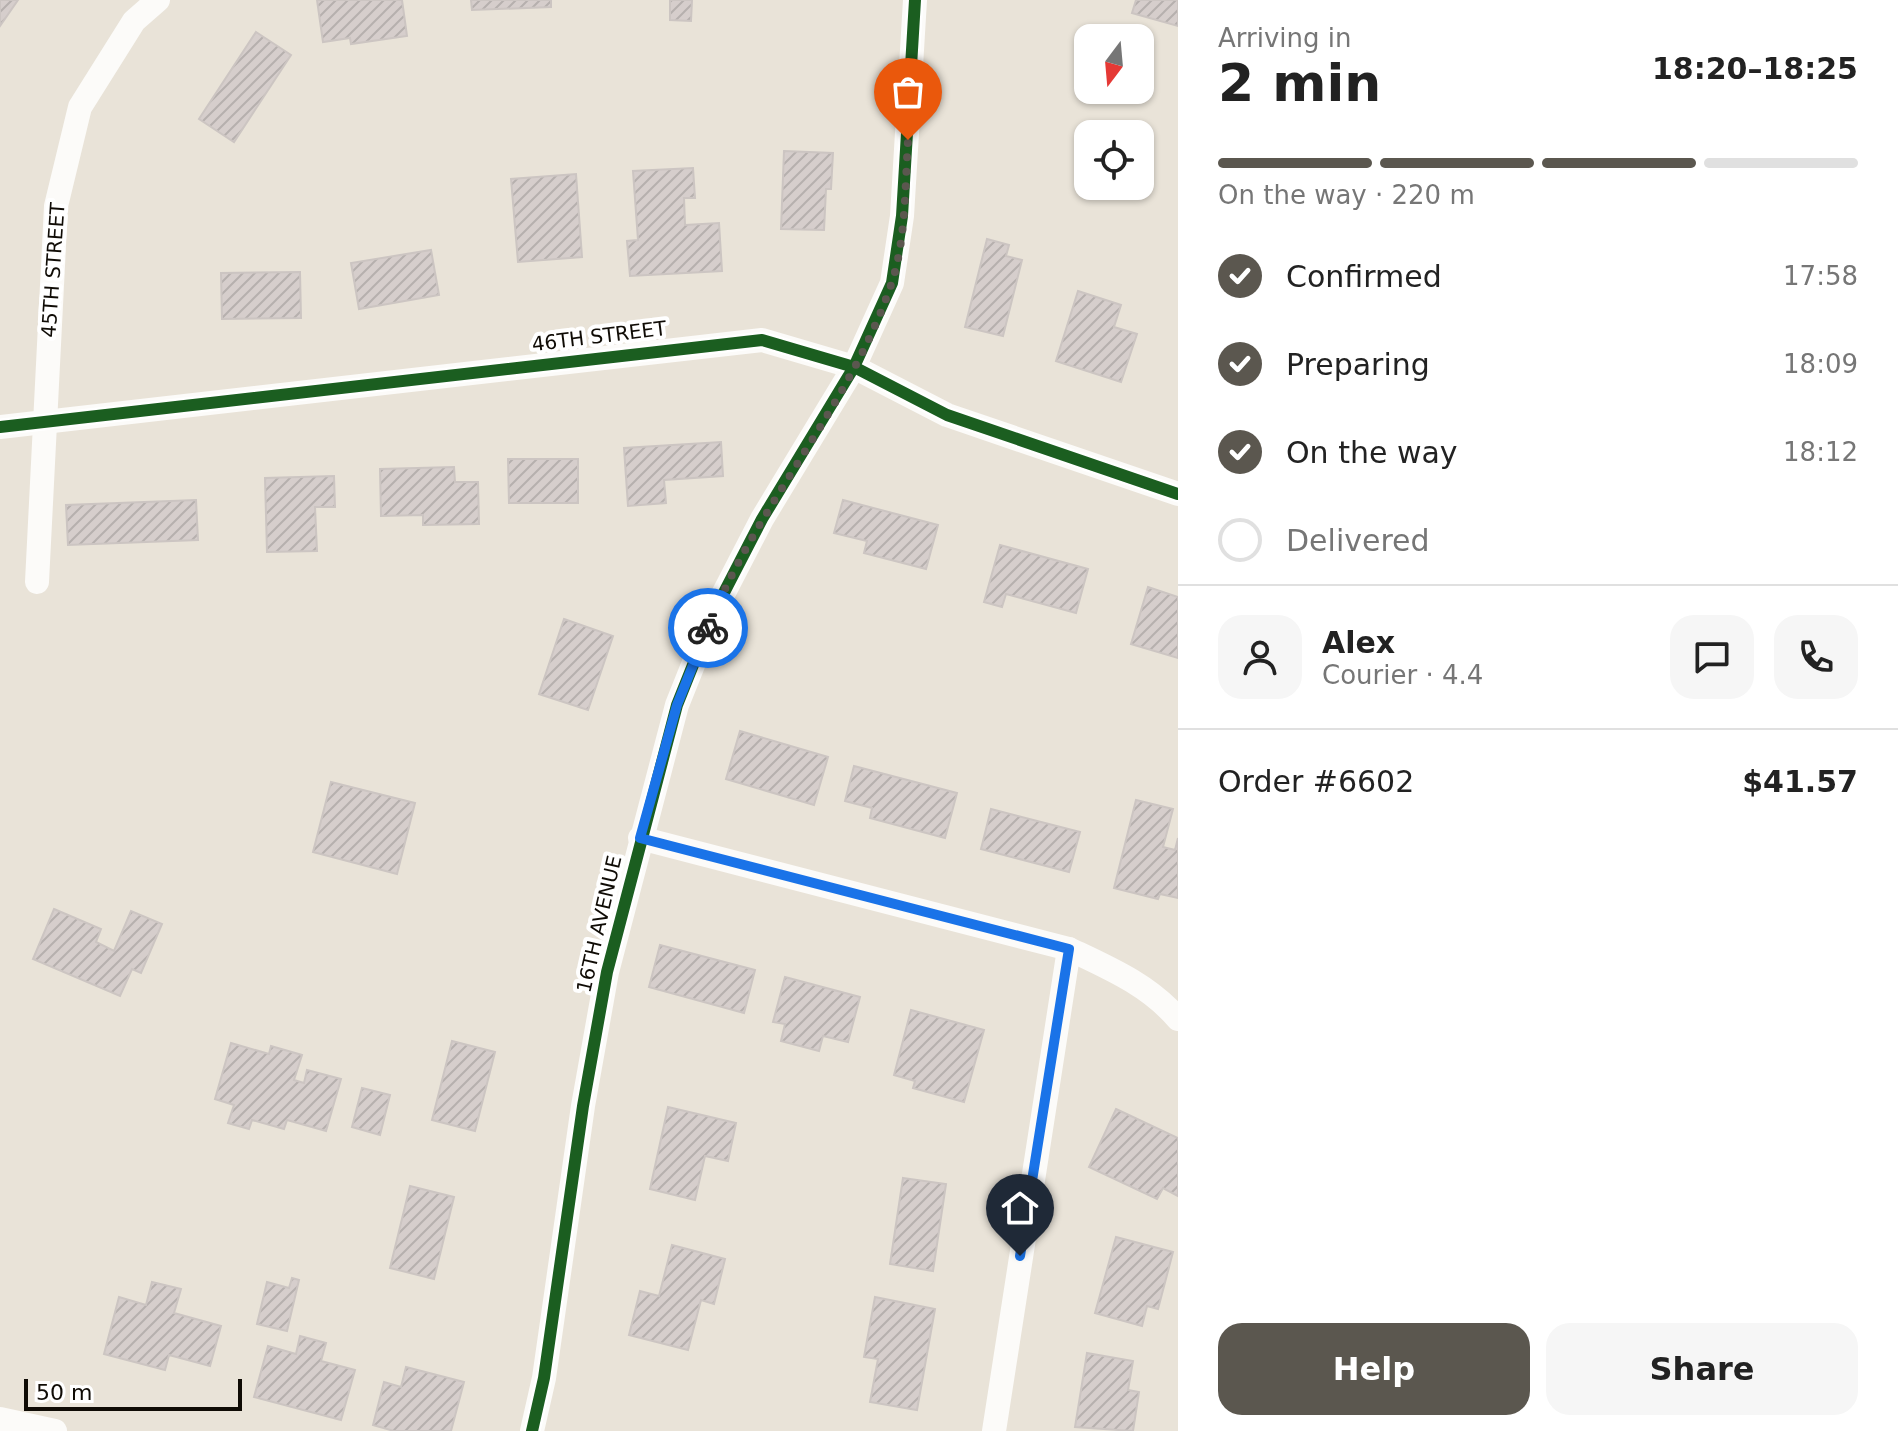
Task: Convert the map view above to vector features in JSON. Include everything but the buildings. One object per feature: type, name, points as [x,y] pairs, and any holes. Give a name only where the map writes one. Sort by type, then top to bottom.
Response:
[{"type":"street","name":"45TH STREET","points":[[37,582],[56,206],[80,107],[134,21],[158,0]]},
{"type":"street","name":"16TH AVENUE","points":[[532,1431],[544,1378],[602,1002],[640,838],[677,705],[715,610],[762,519],[854,367],[892,283],[902,216],[915,0]]},
{"type":"street","name":"46TH STREET","points":[[0,427],[762,340],[854,367],[947,415],[1178,494]]},
{"type":"street","points":[[640,838],[1069,949],[1151,993],[1178,1019]]},
{"type":"street","points":[[994,1431],[1069,949]]},
{"type":"street","points":[[0,1419],[55,1431]]},
{"type":"cycle path","points":[[532,1431],[544,1378],[583,1106],[607,972],[677,705],[715,610],[762,519],[854,367],[892,283],[902,216],[915,0]]},
{"type":"cycle path","points":[[0,427],[762,340],[854,367],[947,415],[1178,494]]},
{"type":"way so far","points":[[708,628],[762,519],[854,367],[892,283],[902,216],[908,140]]},
{"type":"route","points":[[708,628],[677,705],[640,838],[1069,949],[1020,1256]]}]
